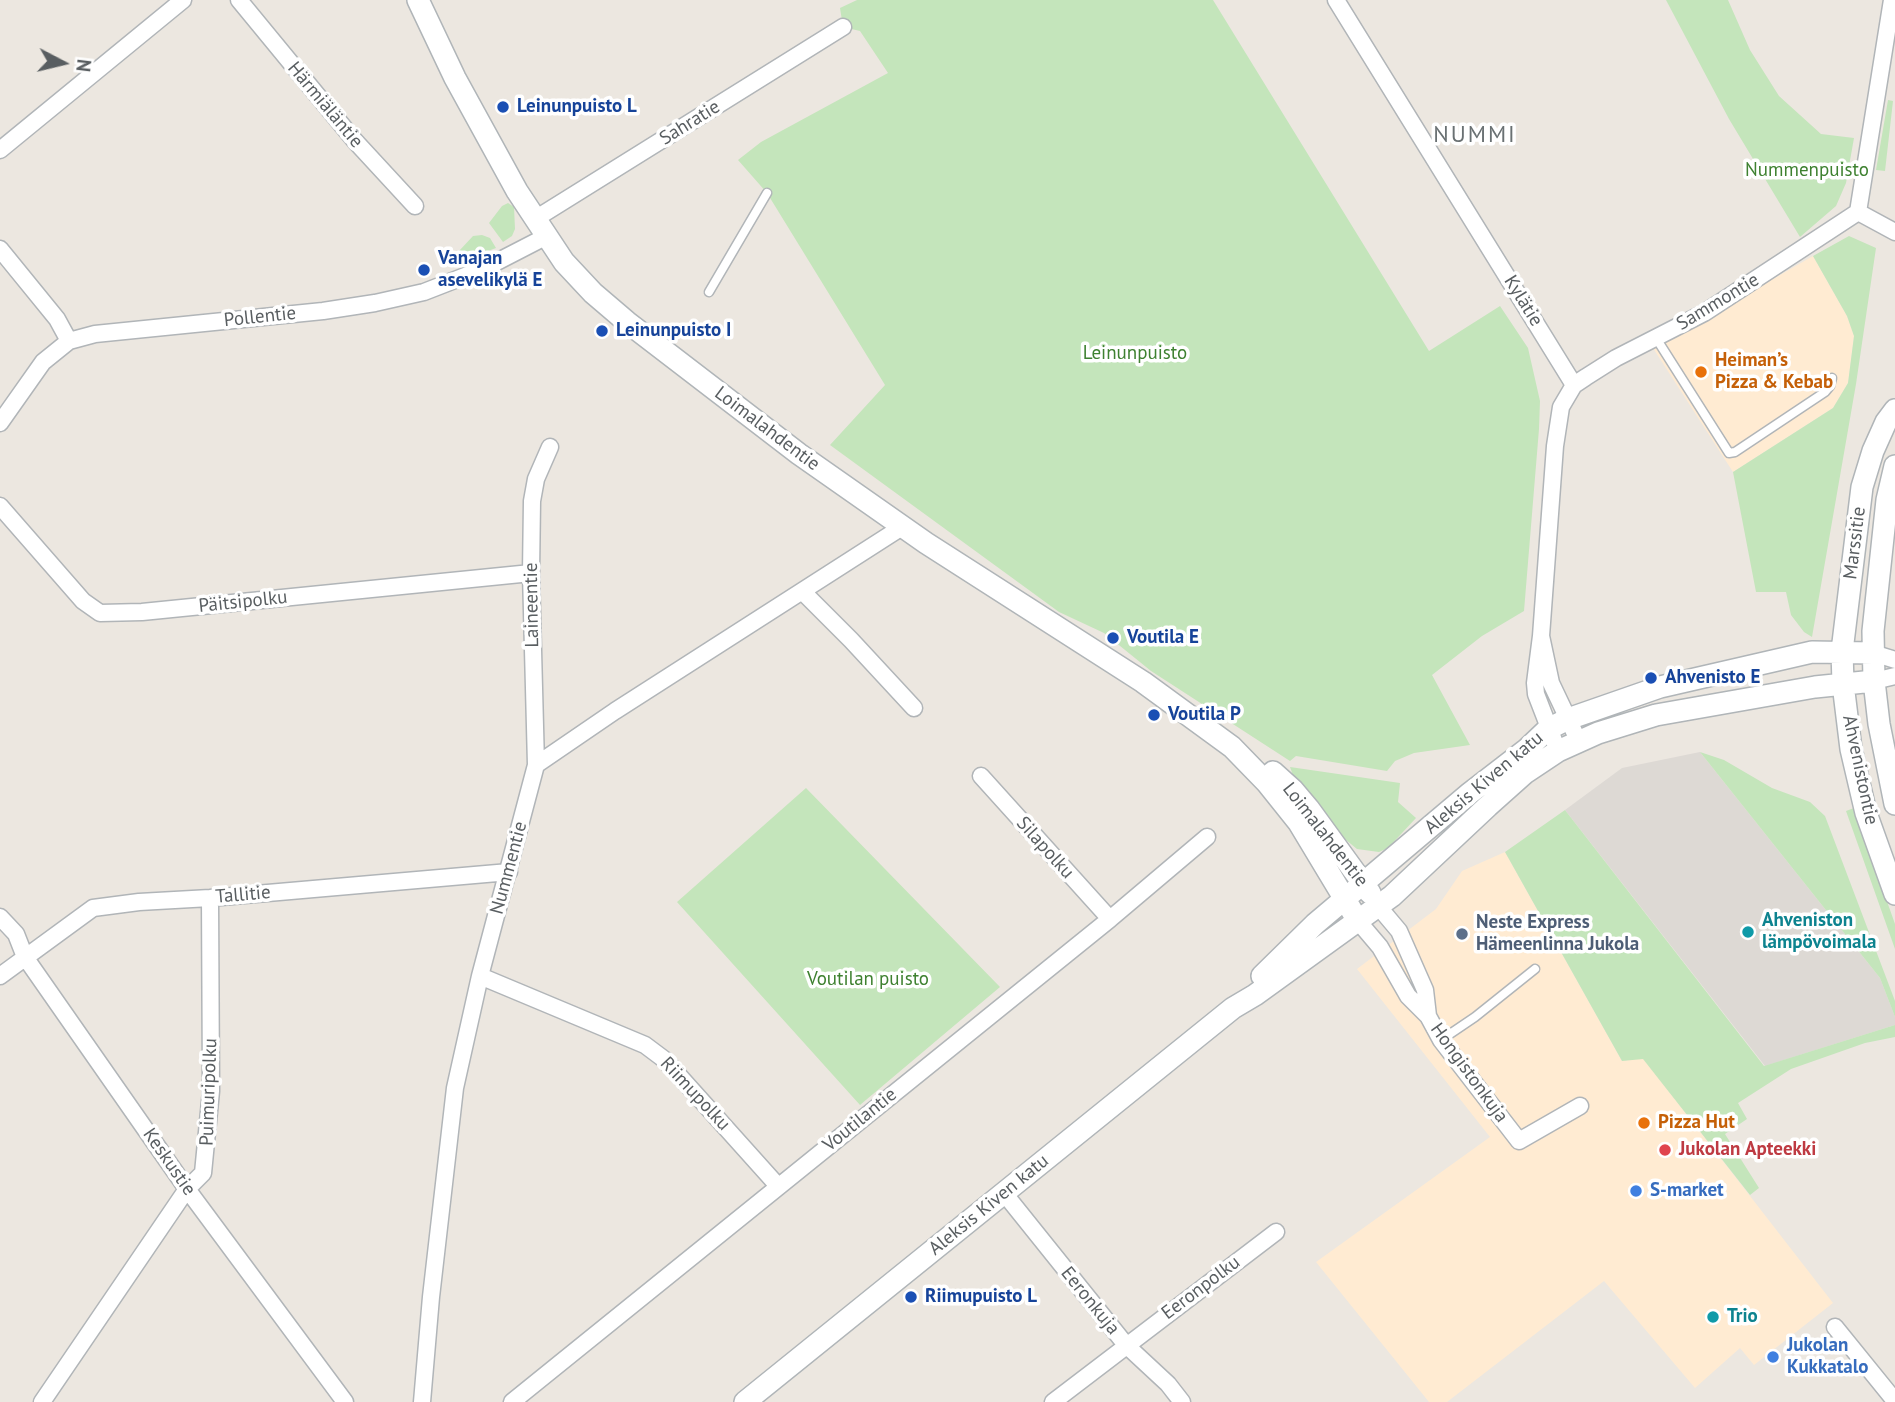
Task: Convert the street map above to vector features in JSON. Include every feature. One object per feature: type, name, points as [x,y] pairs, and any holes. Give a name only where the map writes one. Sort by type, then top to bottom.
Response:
[{"type":"main road","name":"Loimalahdentie","points":[[418,0],[455,78],[517,191],[564,262],[593,293],[799,454],[902,527],[1143,682],[1232,747],[1265,766],[1293,790],[1378,906]]},
{"type":"main road","name":"Marssitie","points":[[1843,684],[1842,651],[1862,487],[1873,451],[1886,422],[1895,410]]},
{"type":"main road","name":"Marssitie","points":[[1885,679],[1873,653],[1873,631],[1887,500],[1895,466]]},
{"type":"main road","name":"Aleksis Kiven katu","points":[[1233,1008],[1293,945],[1548,729],[1568,719],[1660,687],[1812,652],[1873,653]]},
{"type":"main road","name":"Aleksis Kiven katu","points":[[745,1402],[1233,1008],[1378,906],[1525,774],[1558,751],[1656,715],[1714,703],[1885,679]]},
{"type":"main road","name":"Ahvenistontie","points":[[1885,679],[1879,724],[1895,804]]},
{"type":"main road","name":"Ahvenistontie","points":[[1843,684],[1851,749],[1866,813],[1895,894]]},
{"type":"main road","name":"Loimalahdentie","points":[[1232,747],[1268,783],[1292,813],[1359,921]]},
{"type":"street","points":[[0,150],[183,0]]},
{"type":"street","name":"Härmiäläntie","points":[[239,0],[355,141],[415,206]]},
{"type":"street","name":"Kylätie","points":[[1336,0],[1574,385]]},
{"type":"street","points":[[1893,5],[1858,212],[1895,232]]},
{"type":"street","name":"Sahratie","points":[[541,228],[844,27]]},
{"type":"street","name":"Sammontie","points":[[1574,385],[1616,358],[1704,313],[1858,212]]},
{"type":"street","name":"Pollentie","points":[[0,424],[43,362],[69,341],[95,334],[323,311],[424,292],[471,274],[541,228]]},
{"type":"street","points":[[0,249],[57,319],[69,341]]},
{"type":"street","points":[[1558,751],[1539,705],[1535,683],[1555,446],[1561,407],[1574,385]]},
{"type":"street","name":"Laineentie","points":[[536,765],[532,501],[536,480],[550,447]]},
{"type":"street","name":"Päitsipolku","points":[[0,506],[83,601],[100,613],[142,612],[531,573]]},
{"type":"street","points":[[536,765],[615,711],[902,527]]},
{"type":"street","points":[[803,592],[851,639],[914,708]]},
{"type":"street","points":[[1541,636],[1550,683],[1579,742]]},
{"type":"street","points":[[1873,653],[1895,660]]},
{"type":"street","name":"Nummentie","points":[[422,1402],[455,1088],[480,976],[536,765]]},
{"type":"street","name":"Silapolku","points":[[981,776],[1110,919]]},
{"type":"street","name":"Voutilantie","points":[[512,1402],[1110,919],[1207,837]]},
{"type":"street","name":"Tallitie","points":[[0,976],[93,908],[509,872]]},
{"type":"street","name":"Puimuripolku","points":[[42,1402],[187,1189],[204,1173],[211,1091],[210,898]]},
{"type":"street","name":"Hongistonkuja","points":[[1378,906],[1399,932],[1425,990],[1428,1016]]},
{"type":"street","name":"Keskustie","points":[[0,917],[16,934],[25,957],[187,1189],[345,1402]]},
{"type":"street","name":"Hongistonkuja","points":[[1359,921],[1380,947],[1408,996],[1428,1016],[1441,1040],[1519,1142],[1580,1106]]},
{"type":"street","name":"Riimupolku","points":[[480,976],[645,1045],[665,1060],[778,1186]]},
{"type":"street","name":"Eeronkuja","points":[[1004,1194],[1126,1345],[1168,1384],[1182,1402]]},
{"type":"street","name":"Eeronpolku","points":[[1053,1402],[1276,1231]]},
{"type":"street","points":[[1835,1327],[1895,1401]]},
{"type":"lane","points":[[709,292],[767,193]]},
{"type":"lane","points":[[1656,338],[1729,453],[1735,452],[1825,392],[1832,378]]},
{"type":"lane","points":[[1441,1040],[1475,1017],[1535,969]]},
{"type":"shaded area","points":[[1813,256],[1847,316],[1854,336],[1848,383],[1833,408],[1733,472],[1653,348]]},
{"type":"shaded area","points":[[1700,752],[1880,978],[1895,1017],[1895,1025],[1765,1066],[1565,810],[1622,768]]},
{"type":"shaded area","points":[[1505,852],[1622,1061],[1643,1058],[1833,1303],[1754,1365],[1740,1348],[1695,1388],[1604,1281],[1447,1402],[1429,1402],[1316,1262],[1490,1137],[1357,969],[1436,909],[1462,871]]},
{"type":"green space","name":"Leinunpuisto","points":[[857,0],[1213,0],[1429,351],[1500,306],[1528,348],[1540,401],[1539,429],[1524,611],[1482,636],[1432,675],[1470,745],[1414,753],[1395,761],[1387,771],[1296,756],[1290,761],[1151,671],[1104,633],[1059,612],[830,445],[885,385],[767,193],[738,160],[761,142],[888,73],[860,31],[843,27],[840,8]]},
{"type":"green space","name":"Nummenpuisto","points":[[1666,0],[1728,0],[1750,50],[1779,96],[1821,134],[1854,138],[1846,183],[1836,206],[1800,237],[1729,119]]},
{"type":"green space","points":[[1888,100],[1893,101],[1885,171],[1876,170]]},
{"type":"green space","points":[[508,203],[514,207],[515,229],[512,236],[503,242],[489,223],[502,206]]},
{"type":"green space","points":[[473,236],[490,238],[496,248],[469,258],[459,251]]},
{"type":"green space","points":[[1849,236],[1876,248],[1856,384],[1812,637],[1804,632],[1791,615],[1786,592],[1756,592],[1733,472],[1833,408],[1848,383],[1854,336],[1847,316],[1813,256]]},
{"type":"green space","points":[[1700,752],[1724,760],[1772,788],[1810,802],[1825,816],[1895,1001],[1895,1017],[1880,978]]},
{"type":"green space","points":[[1290,767],[1400,783],[1398,802],[1416,818],[1388,848],[1379,852],[1357,849],[1335,831],[1294,778]]},
{"type":"green space","name":"Voutilan puisto","points":[[806,788],[1000,987],[860,1105],[677,902]]},
{"type":"green space","points":[[1854,808],[1895,924],[1895,949],[1846,811]]},
{"type":"green space","points":[[1565,810],[1764,1066],[1895,1025],[1895,1037],[1865,1043],[1791,1069],[1738,1103],[1747,1119],[1725,1134],[1759,1188],[1750,1195],[1643,1059],[1622,1061],[1505,852]]},
{"type":"place","name":"Leinunpuisto L","points":[[503,107]]},
{"type":"place","name":"Vanajan asevelikylä E","points":[[424,270]]},
{"type":"place","name":"Leinunpuisto I","points":[[602,331]]},
{"type":"place","name":"Heiman’s Pizza & Kebab","points":[[1701,372]]},
{"type":"place","name":"Voutila E","points":[[1113,638]]},
{"type":"place","name":"Ahvenisto E","points":[[1651,678]]},
{"type":"place","name":"Voutila P","points":[[1154,715]]},
{"type":"place","name":"Ahveniston lämpövoimala","points":[[1748,932]]},
{"type":"place","name":"Neste Express Hämeenlinna Jukola","points":[[1462,934]]},
{"type":"place","name":"Pizza Hut","points":[[1644,1123]]},
{"type":"place","name":"Jukolan Apteekki","points":[[1665,1150]]},
{"type":"place","name":"S-market","points":[[1636,1191]]},
{"type":"place","name":"Riimupuisto L","points":[[911,1297]]},
{"type":"place","name":"Trio","points":[[1713,1317]]},
{"type":"place","name":"Jukolan Kukkatalo","points":[[1773,1357]]},
{"type":"district","name":"NUMMI","points":[[1475,135]]}]
